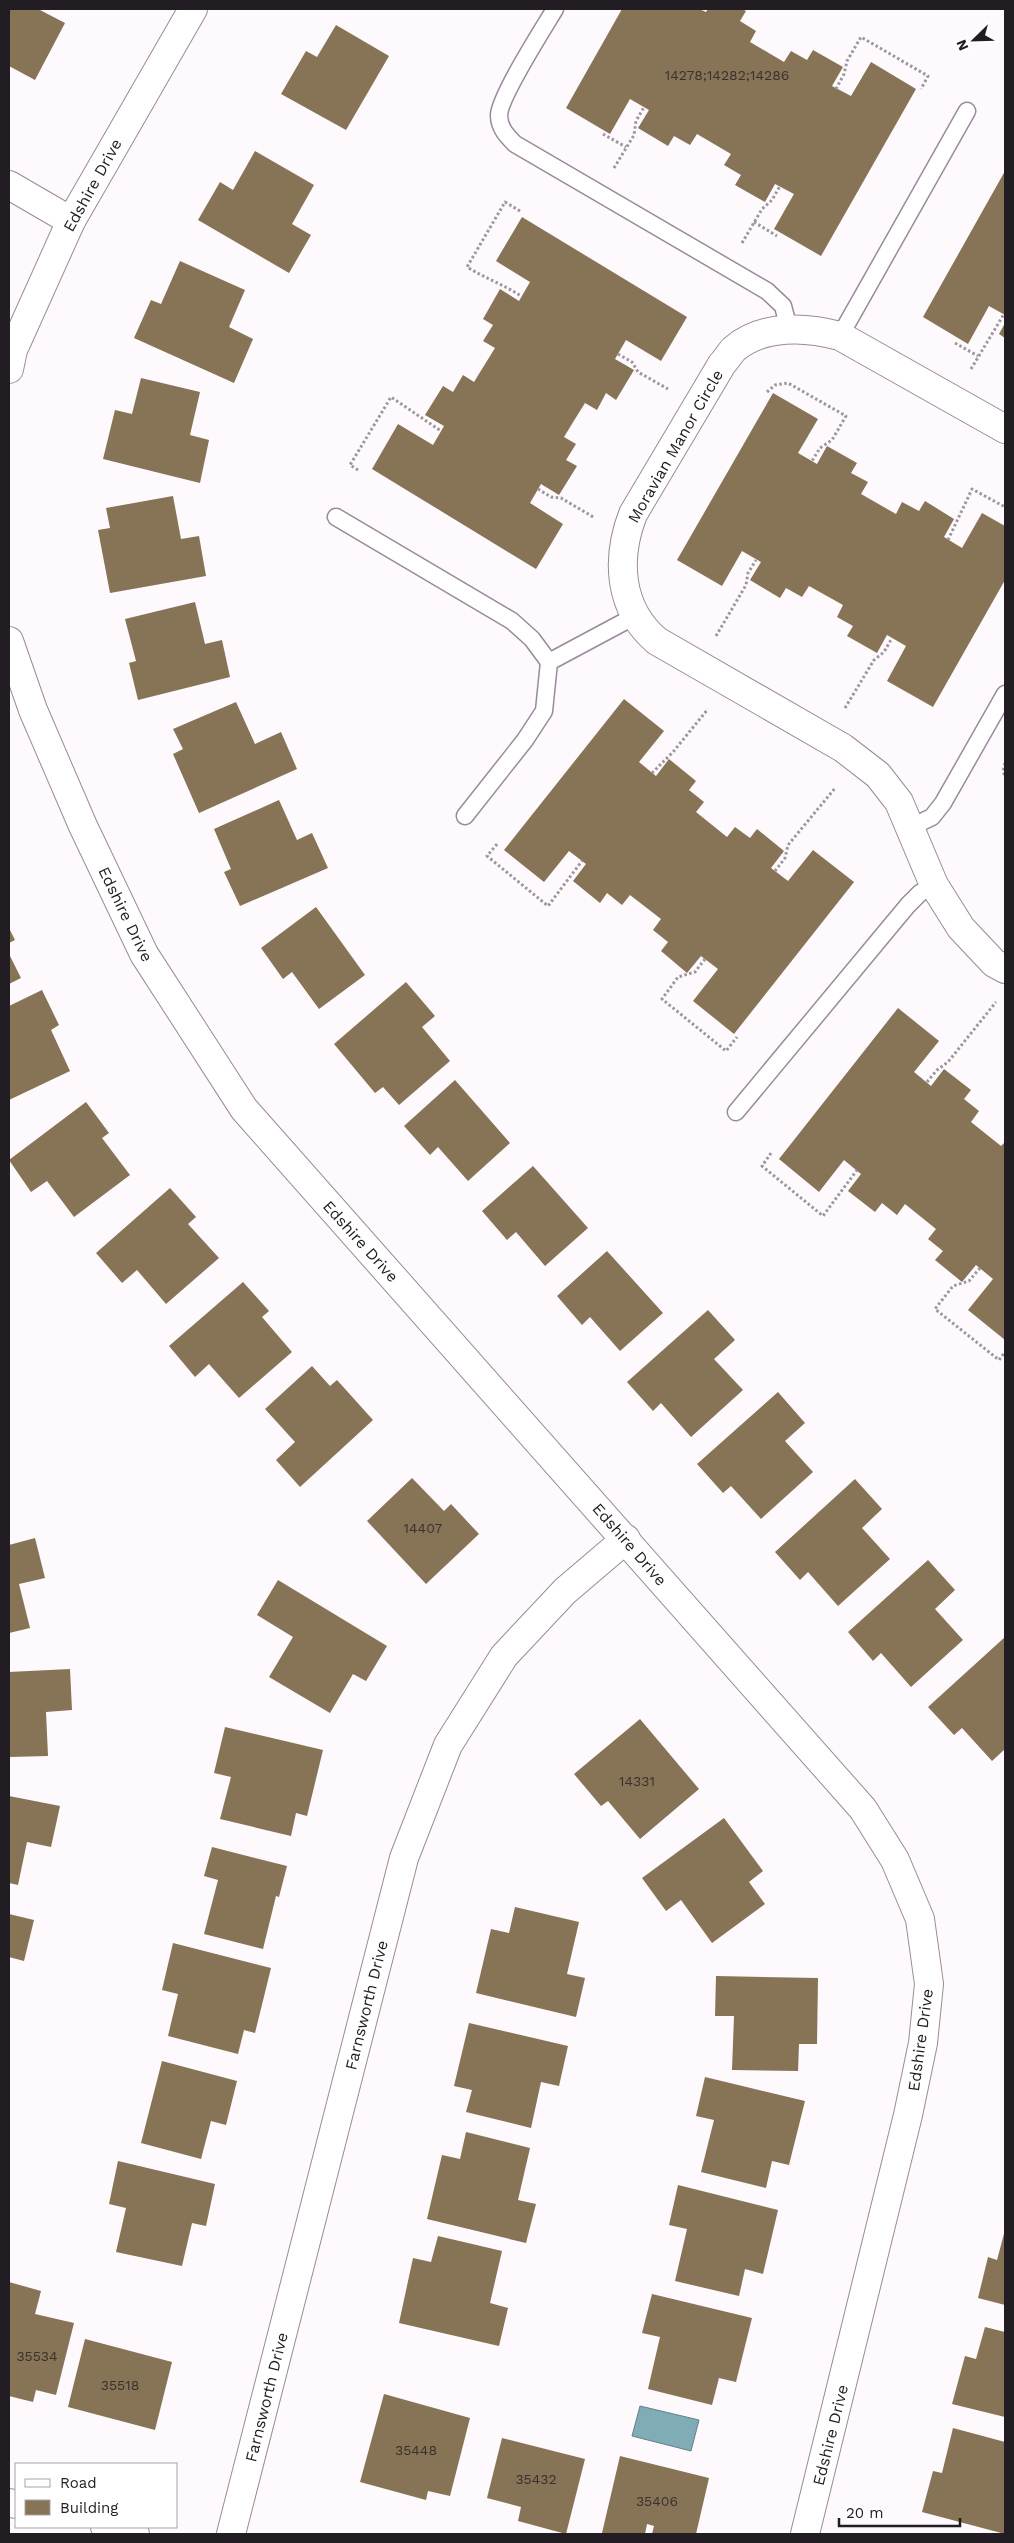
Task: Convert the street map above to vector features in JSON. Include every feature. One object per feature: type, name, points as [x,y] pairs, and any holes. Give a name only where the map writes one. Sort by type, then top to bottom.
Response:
[{"type":"street","name":"Edshire Drive","points":[[9,369],[13,350],[71,221],[193,9]]},
{"type":"street","points":[[9,185],[71,221]]},
{"type":"street","name":"Moravian Manor Circle","points":[[1005,429],[840,336],[817,330],[789,330],[754,338],[734,349],[722,364],[633,514],[626,532],[622,575],[626,596],[635,616],[646,632],[664,646],[827,738],[878,775],[891,790],[911,827],[934,886],[960,928],[994,963],[1005,969]]},
{"type":"street","name":"Edshire Drive","points":[[9,641],[33,710],[83,826],[144,954],[244,1109],[863,1809],[894,1860],[920,1919],[929,1984],[923,2043],[908,2115],[805,2534]]},
{"type":"street","name":"Farnsworth Drive","points":[[231,2534],[404,1858],[444,1754],[504,1656],[565,1591],[626,1539]]},
{"type":"street","points":[[109,2528],[135,2534]]},
{"type":"lane","points":[[555,9],[502,103],[500,126],[507,136],[516,144],[767,291],[783,306],[789,330]]},
{"type":"lane","points":[[840,336],[967,111]]},
{"type":"lane","points":[[336,517],[512,621],[532,640],[549,662],[544,711],[525,740],[465,816]]},
{"type":"lane","points":[[549,662],[635,616]]},
{"type":"lane","points":[[911,827],[932,816],[943,803],[1005,694]]},
{"type":"lane","points":[[736,1112],[908,905],[920,893],[934,886]]},
{"type":"path","points":[[836,88],[844,74],[847,61],[860,37],[928,76],[921,89]]},
{"type":"path","points":[[610,175],[626,148],[644,107]]},
{"type":"path","points":[[602,134],[626,148]]},
{"type":"path","points":[[738,250],[754,222],[780,186]]},
{"type":"path","points":[[520,211],[505,202],[467,267],[492,283],[508,288],[521,296]]},
{"type":"path","points":[[754,222],[777,236]]},
{"type":"path","points":[[969,372],[1004,314]]},
{"type":"path","points":[[955,343],[978,356]]},
{"type":"path","points":[[618,354],[632,362],[638,372],[676,394]]},
{"type":"path","points":[[767,392],[775,385],[788,384],[846,416],[832,440],[820,448],[812,461]]},
{"type":"path","points":[[358,470],[350,465],[390,397],[441,431]]},
{"type":"path","points":[[538,489],[551,497],[560,498],[600,522]]},
{"type":"path","points":[[948,540],[972,489],[1005,507]]},
{"type":"path","points":[[713,641],[746,586],[748,573],[756,560]]},
{"type":"path","points":[[841,715],[874,660],[884,652],[892,638]]},
{"type":"path","points":[[652,773],[673,752],[714,702]]},
{"type":"path","points":[[1005,763],[1003,772],[1005,776]]},
{"type":"path","points":[[775,871],[785,858],[788,846],[838,784]]},
{"type":"path","points":[[497,844],[487,856],[548,906],[582,861]]},
{"type":"path","points":[[705,959],[695,972],[678,977],[662,998],[726,1051],[737,1037]]},
{"type":"path","points":[[927,1082],[937,1070],[948,1062],[997,1001]]},
{"type":"path","points":[[771,1153],[762,1166],[823,1216],[857,1170]]},
{"type":"path","points":[[980,1268],[970,1281],[953,1286],[935,1308],[998,1360],[1005,1352]]},
{"type":"water","points":[[640,2406],[699,2420],[691,2451],[632,2436]]},
{"type":"building","points":[[9,9],[38,9],[65,23],[35,80],[9,66]]},
{"type":"building","points":[[622,9],[699,9],[706,12],[708,9],[742,9],[746,11],[740,21],[756,31],[750,42],[784,62],[791,51],[807,60],[813,50],[843,67],[832,86],[851,96],[871,62],[916,89],[821,256],[774,229],[794,194],[775,184],[765,202],[735,185],[741,175],[724,165],[731,154],[697,134],[690,145],[674,136],[668,146],[638,128],[649,110],[630,99],[610,134],[566,108]]},
{"type":"building","points":[[336,25],[389,56],[346,130],[281,94],[306,51],[317,57]]},
{"type":"building","points":[[255,151],[314,185],[292,224],[311,235],[289,273],[198,220],[220,182],[233,190]]},
{"type":"building","points":[[1005,171],[1005,315],[989,306],[968,344],[923,317]]},
{"type":"building","points":[[522,217],[687,317],[661,361],[626,340],[615,359],[634,370],[616,400],[606,393],[597,410],[585,403],[564,437],[576,444],[566,460],[577,466],[559,495],[541,484],[530,503],[563,524],[536,569],[372,469],[398,424],[433,445],[444,426],[425,415],[443,386],[453,392],[463,375],[474,382],[495,348],[483,341],[493,325],[483,319],[500,289],[519,301],[530,282],[496,261]]},
{"type":"building","points":[[180,261],[245,290],[229,327],[253,339],[234,383],[134,338],[151,300],[161,304]]},
{"type":"building","points":[[1005,323],[1005,338],[999,334]]},
{"type":"building","points":[[141,378],[200,392],[190,435],[209,440],[200,483],[103,459],[115,410],[132,414]]},
{"type":"building","points":[[773,393],[818,419],[798,453],[817,464],[827,446],[857,463],[851,473],[868,482],[861,494],[896,514],[902,502],[919,511],[925,501],[954,519],[944,537],[962,548],[982,513],[1005,526],[1005,580],[933,707],[887,681],[906,646],[887,635],[877,653],[847,636],[853,626],[837,617],[843,605],[809,586],[802,597],[786,588],[780,598],[750,580],[761,562],[742,551],[722,586],[677,560]]},
{"type":"building","points":[[173,496],[181,539],[199,536],[206,576],[110,593],[98,530],[110,528],[106,508]]},
{"type":"building","points":[[195,602],[205,644],[222,640],[230,677],[138,700],[129,663],[136,661],[125,619]]},
{"type":"building","points":[[624,699],[664,731],[639,762],[656,776],[669,759],[696,781],[689,790],[704,802],[696,812],[727,837],[735,827],[750,838],[757,829],[784,851],[771,868],[788,881],[813,850],[854,882],[734,1034],[693,1001],[718,969],[701,956],[687,973],[661,951],[668,942],[653,930],[661,919],[630,895],[622,905],[607,893],[600,903],[573,881],[586,864],[569,851],[544,882],[504,850]]},
{"type":"building","points":[[236,702],[255,744],[281,732],[297,769],[199,813],[173,754],[183,749],[173,729]]},
{"type":"building","points":[[279,800],[297,840],[312,833],[328,868],[240,906],[224,872],[231,869],[214,829]]},
{"type":"building","points":[[316,907],[365,975],[319,1009],[292,972],[283,979],[261,948]]},
{"type":"building","points":[[9,928],[15,940],[9,943]]},
{"type":"building","points":[[9,954],[21,978],[9,984]]},
{"type":"building","points":[[406,982],[435,1016],[422,1027],[450,1061],[399,1105],[383,1087],[375,1093],[334,1044]]},
{"type":"building","points":[[42,990],[59,1025],[51,1030],[70,1071],[9,1100],[9,1006]]},
{"type":"building","points":[[898,1008],[939,1041],[914,1072],[931,1086],[944,1069],[971,1090],[964,1099],[979,1111],[971,1122],[1001,1146],[1005,1142],[1005,1340],[968,1310],[993,1279],[976,1265],[962,1282],[935,1260],[943,1251],[928,1239],[936,1229],[905,1204],[897,1215],[882,1203],[875,1212],[848,1191],[861,1174],[844,1160],[819,1192],[779,1159]]},
{"type":"building","points":[[455,1080],[510,1143],[468,1181],[438,1147],[430,1155],[404,1126]]},
{"type":"building","points":[[86,1102],[109,1133],[102,1138],[130,1175],[74,1217],[47,1181],[31,1192],[9,1160]]},
{"type":"building","points":[[533,1166],[588,1228],[545,1266],[516,1232],[507,1240],[482,1211]]},
{"type":"building","points":[[170,1188],[196,1217],[188,1224],[219,1258],[166,1304],[137,1270],[122,1283],[96,1253]]},
{"type":"building","points":[[607,1251],[663,1313],[620,1351],[590,1317],[582,1325],[557,1296]]},
{"type":"building","points":[[243,1282],[269,1311],[262,1317],[292,1352],[239,1398],[209,1364],[195,1377],[169,1346]]},
{"type":"building","points":[[708,1310],[735,1340],[714,1359],[743,1390],[691,1437],[661,1403],[653,1411],[627,1382]]},
{"type":"building","points":[[312,1366],[330,1386],[337,1380],[373,1420],[300,1487],[276,1460],[295,1442],[265,1409]]},
{"type":"building","points":[[778,1392],[805,1423],[785,1441],[813,1472],[761,1519],[731,1486],[723,1493],[697,1464]]},
{"type":"building","points":[[412,1478],[444,1511],[451,1504],[479,1534],[426,1584],[367,1521]]},
{"type":"building","points":[[855,1479],[882,1509],[862,1528],[890,1559],[838,1606],[808,1572],[800,1580],[775,1552]]},
{"type":"building","points":[[35,1538],[45,1578],[19,1584],[30,1628],[9,1633],[9,1545]]},
{"type":"building","points":[[928,1560],[955,1590],[935,1609],[963,1640],[911,1687],[881,1653],[873,1661],[848,1632]]},
{"type":"building","points":[[278,1580],[387,1646],[366,1681],[353,1674],[330,1713],[269,1677],[293,1637],[257,1615]]},
{"type":"building","points":[[1005,1637],[1005,1749],[992,1761],[962,1728],[954,1735],[928,1707]]},
{"type":"building","points":[[70,1669],[72,1710],[46,1712],[48,1756],[9,1757],[9,1672]]},
{"type":"building","points":[[640,1719],[699,1789],[640,1839],[608,1801],[601,1806],[574,1774]]},
{"type":"building","points":[[225,1727],[323,1750],[307,1816],[296,1813],[291,1836],[220,1819],[231,1777],[214,1773]]},
{"type":"building","points":[[9,1796],[60,1806],[51,1847],[27,1842],[18,1885],[9,1883]]},
{"type":"building","points":[[724,1818],[763,1871],[749,1882],[765,1904],[712,1943],[681,1900],[666,1911],[642,1878]]},
{"type":"building","points":[[212,1847],[287,1866],[279,1897],[276,1896],[263,1949],[204,1934],[218,1880],[204,1876]]},
{"type":"building","points":[[515,1907],[579,1922],[567,1974],[585,1978],[576,2017],[476,1993],[491,1929],[509,1933]]},
{"type":"building","points":[[9,1914],[34,1920],[24,1961],[9,1957]]},
{"type":"building","points":[[173,1943],[271,1968],[255,2033],[244,2030],[238,2054],[168,2036],[178,1994],[162,1990]]},
{"type":"building","points":[[716,1976],[818,1978],[817,2044],[799,2044],[798,2071],[732,2070],[734,2016],[715,2016]]},
{"type":"building","points":[[469,2023],[568,2046],[559,2086],[541,2082],[531,2128],[466,2112],[472,2090],[454,2086]]},
{"type":"building","points":[[162,2061],[237,2081],[226,2125],[211,2121],[201,2159],[141,2143]]},
{"type":"building","points":[[705,2077],[805,2101],[789,2165],[772,2161],[766,2188],[701,2172],[714,2120],[696,2116]]},
{"type":"building","points":[[466,2132],[530,2148],[518,2200],[536,2204],[526,2243],[427,2219],[442,2155],[460,2159]]},
{"type":"building","points":[[118,2161],[215,2184],[206,2226],[192,2223],[182,2266],[116,2252],[126,2208],[109,2204]]},
{"type":"building","points":[[678,2185],[778,2210],[763,2274],[745,2269],[739,2296],[675,2281],[687,2229],[669,2225]]},
{"type":"building","points":[[1005,2230],[1005,2305],[978,2298],[988,2257],[997,2260]]},
{"type":"building","points":[[438,2236],[502,2251],[490,2303],[508,2308],[499,2346],[399,2323],[413,2258],[431,2262]]},
{"type":"building","points":[[9,2282],[41,2291],[35,2314],[74,2323],[56,2395],[36,2390],[33,2402],[9,2396]]},
{"type":"building","points":[[652,2294],[752,2318],[736,2382],[719,2378],[712,2405],[648,2389],[660,2337],[642,2333]]},
{"type":"building","points":[[985,2327],[1005,2332],[1005,2417],[952,2404],[965,2356],[976,2359]]},
{"type":"building","points":[[85,2339],[172,2362],[155,2430],[68,2407]]},
{"type":"building","points":[[384,2394],[470,2418],[450,2496],[428,2491],[426,2500],[360,2482]]},
{"type":"building","points":[[953,2428],[1005,2442],[1005,2534],[922,2512],[933,2471],[942,2473]]},
{"type":"building","points":[[502,2438],[585,2459],[566,2534],[518,2521],[521,2507],[487,2498]]},
{"type":"building","points":[[620,2456],[709,2478],[696,2534],[652,2534],[654,2526],[647,2524],[645,2534],[602,2533]]}]
